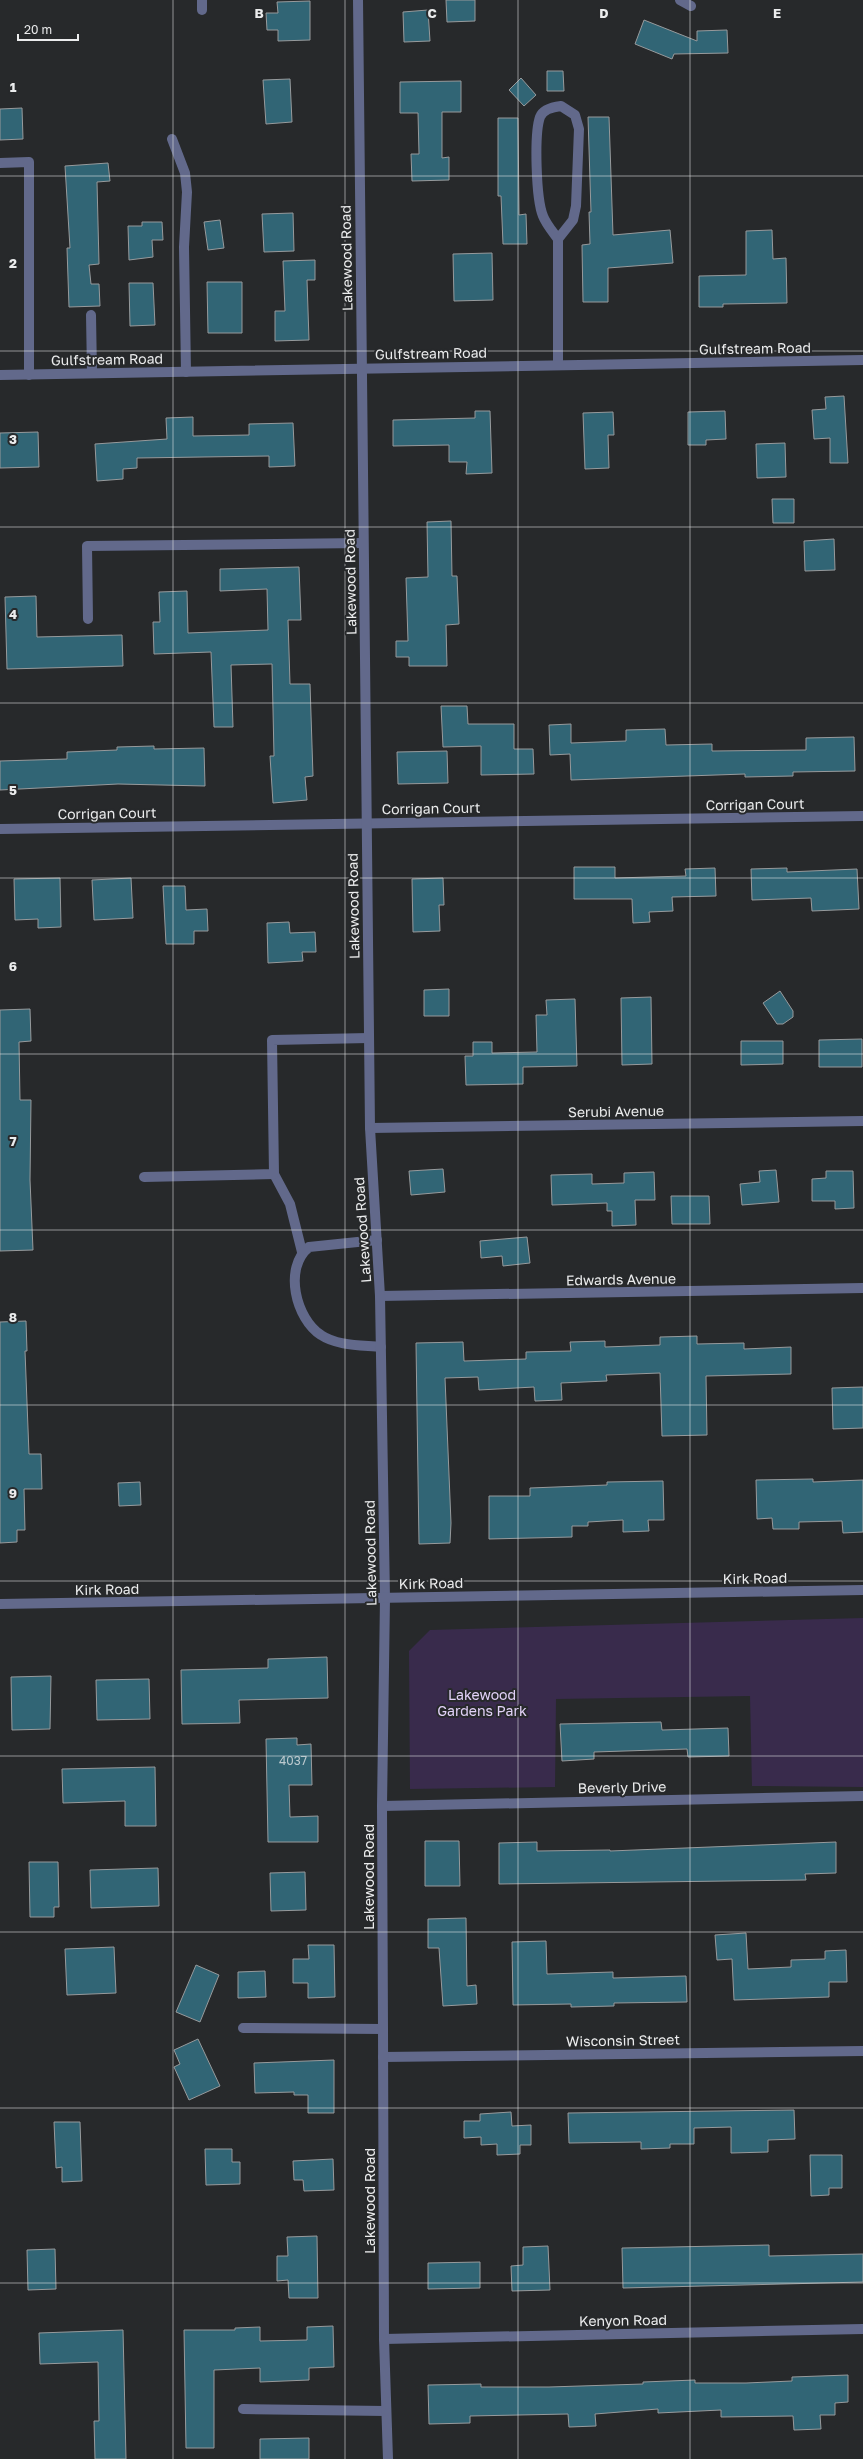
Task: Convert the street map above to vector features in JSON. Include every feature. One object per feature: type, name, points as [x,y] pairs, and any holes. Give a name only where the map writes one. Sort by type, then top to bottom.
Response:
[{"type":"street","name":"Lakewood Road","points":[[358,0],[370,1128],[380,1296],[385,1598],[382,1806],[384,2339],[385,2411],[388,2459]]},
{"type":"street","points":[[680,0],[691,6]]},
{"type":"street","points":[[558,239],[573,220],[579,153],[579,129],[575,115],[561,106],[550,107],[540,116],[537,130],[538,199],[543,217],[558,239],[558,365]]},
{"type":"street","points":[[172,139],[185,173],[187,192],[184,247],[186,372]]},
{"type":"street","points":[[0,163],[29,162],[29,375]]},
{"type":"street","points":[[91,315],[92,374]]},
{"type":"street","name":"Gulfstream Road","points":[[0,376],[361,368],[863,360]]},
{"type":"street","points":[[88,619],[87,546],[363,542]]},
{"type":"street","name":"Corrigan Court","points":[[0,828],[863,816]]},
{"type":"street","points":[[302,1252],[290,1204],[274,1174],[272,1040],[369,1038]]},
{"type":"street","name":"Serubi Avenue","points":[[370,1128],[863,1121]]},
{"type":"street","points":[[144,1177],[274,1174]]},
{"type":"street","points":[[377,1240],[309,1247],[302,1252],[296,1265],[296,1282],[298,1304],[305,1320],[322,1336],[341,1343],[381,1347]]},
{"type":"street","name":"Edwards Avenue","points":[[380,1296],[863,1288]]},
{"type":"street","name":"Kirk Road","points":[[0,1604],[863,1590]]},
{"type":"street","name":"Beverly Drive","points":[[382,1806],[863,1796]]},
{"type":"street","points":[[243,2028],[383,2029]]},
{"type":"street","name":"Wisconsin Street","points":[[383,2057],[863,2051]]},
{"type":"street","name":"Kenyon Road","points":[[384,2339],[863,2329]]},
{"type":"street","points":[[243,2408],[385,2411]]},
{"type":"green space","name":"Lakewood Gardens Park","points":[[863,1618],[863,1787],[752,1786],[750,1696],[556,1699],[555,1787],[410,1789],[409,1651],[430,1630]]},
{"type":"building","points":[[446,0],[475,0],[475,21],[447,22]]},
{"type":"building","points":[[310,1],[310,40],[278,41],[278,30],[267,30],[266,13],[278,13],[277,2]]},
{"type":"building","points":[[428,10],[430,41],[404,42],[403,12]]},
{"type":"building","points":[[644,20],[697,41],[697,31],[727,30],[728,53],[674,54],[672,59],[635,44]]},
{"type":"building","points":[[547,71],[563,71],[564,91],[547,91]]},
{"type":"building","points":[[521,78],[536,95],[524,106],[509,90]]},
{"type":"building","points":[[290,79],[292,122],[266,124],[263,80]]},
{"type":"building","points":[[461,81],[461,112],[442,112],[442,158],[449,157],[449,180],[412,181],[411,154],[419,154],[418,113],[400,113],[400,82]]},
{"type":"building","points":[[22,108],[23,139],[0,140],[0,109]]},
{"type":"building","points":[[588,117],[609,117],[613,235],[670,230],[673,263],[608,268],[608,302],[583,302],[582,245],[590,244],[589,212],[591,212]]},
{"type":"building","points":[[498,118],[518,118],[519,215],[526,214],[527,244],[503,244],[501,196],[498,196]]},
{"type":"building","points":[[108,163],[110,181],[97,182],[99,264],[89,265],[91,284],[99,284],[100,306],[69,307],[67,248],[70,248],[65,166]]},
{"type":"building","points":[[293,213],[294,251],[264,252],[262,214]]},
{"type":"building","points":[[220,220],[224,248],[208,250],[204,222]]},
{"type":"building","points":[[142,222],[162,222],[163,240],[152,240],[153,257],[129,260],[128,226],[142,226]]},
{"type":"building","points":[[772,230],[773,259],[786,258],[787,303],[723,304],[723,307],[699,307],[699,276],[746,275],[746,231]]},
{"type":"building","points":[[492,253],[493,300],[454,301],[453,254]]},
{"type":"building","points":[[315,260],[315,280],[307,280],[309,340],[275,341],[275,311],[285,311],[283,261]]},
{"type":"building","points":[[207,282],[242,282],[242,333],[208,333]]},
{"type":"building","points":[[129,283],[153,283],[155,325],[130,326]]},
{"type":"building","points":[[844,396],[848,463],[830,463],[830,438],[814,439],[812,410],[826,409],[825,397]]},
{"type":"building","points":[[475,411],[490,411],[492,473],[466,474],[467,462],[449,462],[449,445],[393,446],[393,420],[475,418]]},
{"type":"building","points":[[725,411],[726,439],[706,440],[706,445],[688,445],[688,412]]},
{"type":"building","points":[[613,412],[614,435],[608,435],[609,468],[585,469],[583,413]]},
{"type":"building","points":[[193,417],[193,436],[249,435],[249,424],[293,423],[295,466],[269,467],[269,456],[137,458],[137,468],[123,469],[123,479],[97,481],[95,444],[167,439],[166,418]]},
{"type":"building","points":[[38,432],[39,467],[0,468],[0,433]]},
{"type":"building","points":[[785,443],[786,477],[757,478],[756,444]]},
{"type":"building","points":[[772,499],[794,499],[794,523],[773,523]]},
{"type":"building","points":[[451,521],[452,576],[457,576],[459,624],[446,625],[447,666],[409,666],[409,657],[396,657],[396,641],[408,641],[406,578],[428,577],[427,522]]},
{"type":"building","points":[[834,539],[835,570],[805,571],[804,541]]},
{"type":"building","points":[[299,567],[301,620],[288,620],[290,684],[310,684],[313,776],[305,777],[307,800],[273,803],[270,756],[274,756],[272,664],[231,665],[233,727],[214,727],[211,652],[154,654],[153,622],[160,622],[159,592],[187,591],[188,633],[268,630],[267,589],[220,591],[220,569]]},
{"type":"building","points":[[36,596],[37,637],[122,635],[123,666],[7,669],[5,597]]},
{"type":"building","points":[[441,706],[467,706],[468,724],[514,724],[514,749],[533,749],[534,774],[481,775],[481,746],[443,747]]},
{"type":"building","points":[[571,724],[571,743],[626,741],[626,730],[665,729],[666,745],[712,744],[712,751],[806,750],[806,738],[854,737],[855,771],[793,772],[793,776],[745,777],[745,774],[571,780],[570,754],[550,755],[549,725]]},
{"type":"building","points":[[154,746],[154,749],[204,748],[205,786],[118,784],[0,790],[0,761],[67,759],[67,752],[117,750],[117,747]]},
{"type":"building","points":[[447,751],[448,783],[398,784],[397,752]]},
{"type":"building","points":[[574,867],[615,867],[615,878],[686,876],[685,869],[715,868],[716,896],[672,897],[673,911],[649,912],[650,922],[633,923],[632,899],[574,899]]},
{"type":"building","points":[[787,868],[787,872],[857,869],[859,909],[812,911],[811,898],[752,900],[751,869]]},
{"type":"building","points":[[60,878],[61,927],[38,928],[38,919],[15,920],[14,879]]},
{"type":"building","points":[[131,878],[133,918],[94,920],[92,880]]},
{"type":"building","points":[[443,878],[444,905],[439,905],[440,931],[413,932],[412,879]]},
{"type":"building","points":[[163,886],[185,886],[186,910],[207,909],[208,931],[194,931],[194,944],[166,944]]},
{"type":"building","points":[[289,922],[290,933],[315,932],[316,952],[302,952],[303,961],[268,963],[267,923]]},
{"type":"building","points":[[449,989],[449,1016],[424,1016],[424,990]]},
{"type":"building","points":[[780,991],[793,1011],[793,1017],[783,1024],[777,1024],[763,1003]]},
{"type":"building","points":[[651,997],[652,1064],[622,1065],[621,998]]},
{"type":"building","points":[[575,999],[577,1066],[523,1067],[523,1084],[466,1085],[465,1056],[473,1056],[473,1042],[492,1042],[492,1053],[537,1052],[536,1015],[547,1015],[546,1000]]},
{"type":"building","points":[[30,1009],[31,1041],[19,1042],[20,1100],[31,1100],[30,1180],[33,1250],[0,1251],[0,1010]]},
{"type":"building","points":[[862,1039],[862,1067],[819,1067],[819,1040]]},
{"type":"building","points":[[741,1041],[783,1041],[783,1064],[741,1065]]},
{"type":"building","points":[[443,1169],[445,1192],[411,1195],[409,1171]]},
{"type":"building","points":[[776,1170],[779,1202],[742,1205],[740,1184],[760,1182],[759,1171]]},
{"type":"building","points":[[826,1171],[853,1171],[854,1208],[835,1209],[835,1201],[812,1201],[812,1179],[826,1178]]},
{"type":"building","points":[[654,1172],[655,1200],[635,1200],[636,1225],[612,1226],[612,1211],[607,1211],[607,1203],[552,1205],[551,1175],[592,1174],[592,1184],[624,1183],[624,1173]]},
{"type":"building","points":[[671,1196],[709,1196],[710,1224],[672,1224]]},
{"type":"building","points":[[527,1237],[530,1263],[503,1266],[502,1256],[481,1258],[480,1241]]},
{"type":"building","points":[[26,1321],[27,1351],[25,1351],[29,1454],[41,1454],[42,1489],[24,1489],[25,1530],[17,1530],[17,1542],[0,1543],[0,1322]]},
{"type":"building","points":[[697,1336],[697,1344],[744,1343],[744,1349],[791,1347],[791,1374],[706,1376],[707,1435],[662,1436],[660,1373],[606,1375],[607,1381],[561,1383],[562,1400],[535,1401],[534,1387],[479,1390],[478,1377],[445,1378],[451,1523],[450,1543],[419,1544],[416,1343],[463,1342],[464,1361],[526,1359],[526,1352],[571,1351],[570,1342],[605,1341],[605,1347],[660,1345],[660,1337]]},
{"type":"building","points":[[863,1387],[863,1428],[833,1429],[832,1388]]},
{"type":"building","points":[[813,1479],[813,1482],[863,1480],[863,1532],[843,1533],[842,1521],[799,1522],[799,1529],[773,1529],[772,1518],[757,1519],[756,1480]]},
{"type":"building","points":[[663,1481],[664,1520],[648,1520],[649,1531],[623,1532],[623,1520],[588,1522],[588,1526],[572,1526],[572,1537],[489,1539],[489,1496],[530,1496],[530,1488],[607,1485],[607,1482]]},
{"type":"building","points":[[140,1482],[141,1505],[119,1506],[118,1483]]},
{"type":"building","points":[[327,1657],[328,1698],[239,1700],[240,1723],[182,1724],[181,1670],[268,1668],[268,1659]]},
{"type":"building","points":[[51,1676],[50,1729],[12,1730],[11,1677]]},
{"type":"building","points":[[149,1679],[150,1719],[97,1720],[96,1680]]},
{"type":"building","points":[[661,1722],[662,1730],[728,1728],[729,1756],[688,1757],[687,1749],[594,1752],[594,1759],[562,1761],[560,1724]]},
{"type":"building","points":[[297,1738],[297,1745],[311,1744],[312,1785],[289,1785],[290,1817],[318,1816],[318,1842],[268,1842],[266,1739]]},
{"type":"building","points":[[155,1767],[156,1826],[125,1826],[125,1801],[63,1803],[62,1769]]},
{"type":"building","points":[[425,1841],[459,1841],[460,1886],[425,1886]]},
{"type":"building","points":[[537,1842],[537,1851],[610,1851],[836,1842],[836,1873],[805,1874],[806,1880],[499,1884],[499,1843]]},
{"type":"building","points":[[29,1862],[58,1862],[59,1907],[54,1907],[54,1917],[30,1917]]},
{"type":"building","points":[[158,1868],[159,1906],[91,1908],[90,1870]]},
{"type":"building","points":[[305,1872],[306,1910],[271,1911],[270,1873]]},
{"type":"building","points":[[466,1918],[467,1986],[476,1985],[477,2004],[443,2006],[439,1948],[428,1948],[428,1919]]},
{"type":"building","points":[[746,1933],[748,1969],[791,1967],[791,1960],[825,1959],[825,1951],[846,1950],[847,1982],[829,1982],[829,1997],[734,2000],[732,1959],[717,1960],[715,1935]]},
{"type":"building","points":[[546,1941],[547,1974],[613,1972],[613,1978],[686,1976],[687,2002],[614,2003],[614,2006],[571,2007],[571,2004],[513,2005],[512,1942]]},
{"type":"building","points":[[308,1945],[334,1945],[335,1997],[308,1998],[308,1983],[293,1983],[293,1959],[309,1959]]},
{"type":"building","points":[[114,1947],[116,1993],[67,1995],[65,1949]]},
{"type":"building","points":[[196,1965],[219,1975],[200,2022],[176,2012]]},
{"type":"building","points":[[265,1971],[266,1997],[238,1998],[238,1972]]},
{"type":"building","points":[[198,2039],[220,2086],[189,2100],[174,2067],[180,2064],[174,2050]]},
{"type":"building","points":[[334,2060],[334,2113],[308,2113],[308,2095],[294,2095],[294,2092],[255,2093],[254,2063]]},
{"type":"building","points":[[794,2110],[795,2139],[768,2140],[768,2152],[731,2153],[731,2127],[694,2128],[694,2144],[670,2144],[670,2148],[641,2149],[641,2142],[569,2143],[568,2113]]},
{"type":"building","points":[[511,2112],[512,2126],[531,2125],[531,2145],[520,2145],[520,2154],[497,2155],[497,2144],[481,2145],[481,2137],[464,2138],[464,2121],[480,2121],[480,2114]]},
{"type":"building","points":[[54,2122],[80,2122],[82,2181],[62,2182],[62,2167],[56,2168]]},
{"type":"building","points":[[205,2149],[232,2149],[232,2162],[240,2162],[240,2184],[206,2185]]},
{"type":"building","points":[[810,2155],[842,2155],[842,2188],[829,2188],[829,2195],[811,2196]]},
{"type":"building","points":[[333,2159],[334,2190],[304,2191],[303,2180],[294,2180],[293,2161]]},
{"type":"building","points":[[317,2236],[318,2298],[289,2298],[288,2280],[277,2281],[277,2256],[288,2256],[287,2237]]},
{"type":"building","points":[[769,2245],[769,2256],[863,2254],[863,2282],[623,2288],[622,2248]]},
{"type":"building","points":[[548,2246],[550,2290],[512,2291],[511,2266],[523,2265],[523,2247]]},
{"type":"building","points":[[55,2249],[56,2289],[28,2290],[27,2250]]},
{"type":"building","points":[[480,2262],[480,2288],[428,2289],[428,2263]]},
{"type":"building","points":[[333,2326],[334,2367],[309,2368],[309,2380],[260,2382],[260,2368],[214,2370],[214,2448],[186,2448],[184,2330],[235,2330],[235,2328],[260,2327],[260,2341],[307,2340],[307,2327]]},
{"type":"building","points":[[123,2330],[126,2459],[95,2459],[94,2421],[99,2421],[98,2362],[40,2364],[39,2333]]},
{"type":"building","points":[[848,2375],[848,2402],[835,2403],[835,2415],[820,2415],[821,2429],[794,2430],[793,2416],[721,2417],[721,2410],[658,2413],[658,2409],[595,2414],[596,2426],[569,2427],[568,2414],[470,2416],[470,2423],[429,2424],[428,2385],[481,2384],[481,2387],[549,2387],[643,2384],[643,2382],[695,2380],[695,2383],[746,2383],[792,2381],[792,2377]]},
{"type":"building","points":[[309,2438],[309,2459],[260,2459],[260,2439]]}]
